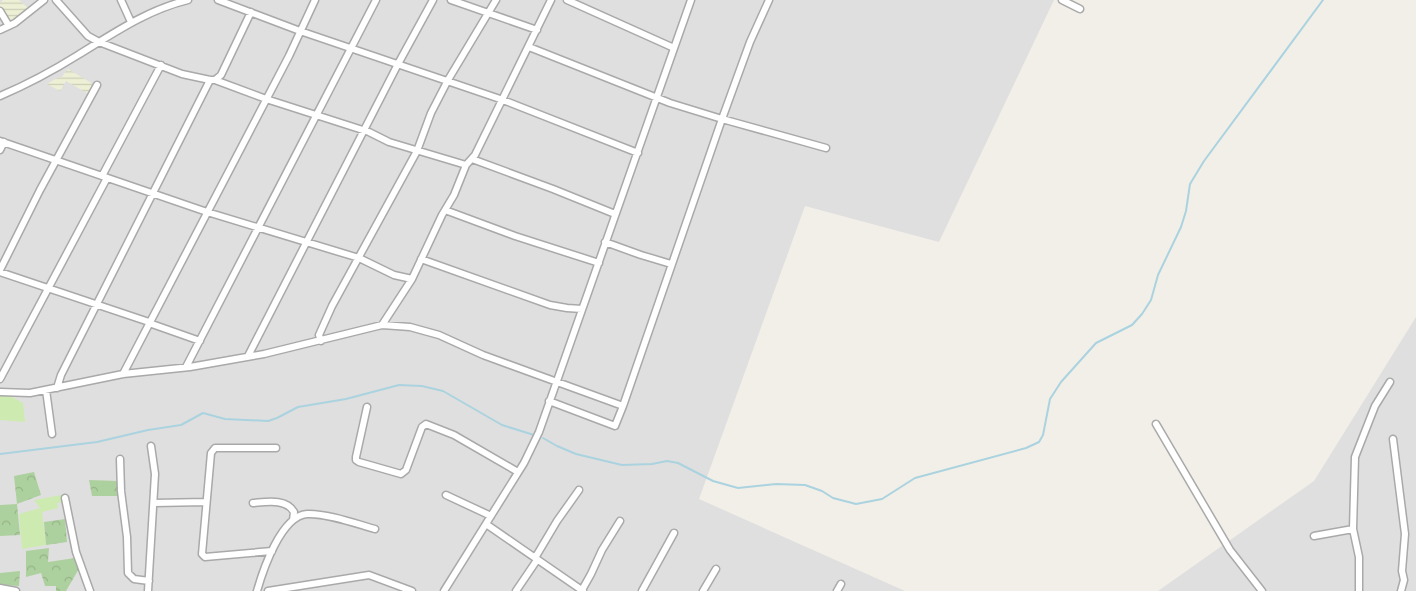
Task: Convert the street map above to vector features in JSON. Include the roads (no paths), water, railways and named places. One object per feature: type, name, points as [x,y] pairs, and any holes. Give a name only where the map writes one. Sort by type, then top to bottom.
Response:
[{"type":"street","points":[[0,30],[9,26],[44,0]]},
{"type":"street","points":[[56,0],[88,36],[99,42],[182,74],[213,80],[316,116],[369,132],[388,142],[466,165]]},
{"type":"street","points":[[121,0],[131,22]]},
{"type":"street","points":[[0,96],[76,56],[131,22],[169,4],[188,0]]},
{"type":"street","points":[[218,0],[300,31],[503,100],[638,153]]},
{"type":"street","points":[[123,374],[266,99],[315,0]]},
{"type":"street","points":[[186,367],[376,0]]},
{"type":"street","points":[[248,356],[398,64],[434,0]]},
{"type":"street","points":[[450,0],[537,30]]},
{"type":"street","points":[[320,341],[319,335],[329,314],[417,151],[431,113],[448,80],[496,0]]},
{"type":"street","points":[[382,325],[412,279],[454,195],[466,165],[472,159],[503,100],[551,0]]},
{"type":"street","points":[[567,0],[674,48]]},
{"type":"street","points":[[444,591],[518,472],[539,432],[691,0]]},
{"type":"street","points":[[549,401],[615,426],[722,119],[750,42],[769,0]]},
{"type":"street","points":[[1062,0],[1080,10]]},
{"type":"street","points":[[0,11],[9,26]]},
{"type":"street","points":[[58,388],[61,375],[213,80],[221,75],[251,12]]},
{"type":"street","points":[[528,47],[657,98],[722,119],[826,148]]},
{"type":"street","points":[[0,379],[48,290],[161,66]]},
{"type":"street","points":[[97,85],[40,190],[0,271],[48,290],[200,341]]},
{"type":"street","points":[[0,150],[2,142],[207,212],[359,258],[394,274],[412,279]]},
{"type":"street","points":[[472,159],[615,214]]},
{"type":"street","points":[[445,210],[515,236],[599,263]]},
{"type":"street","points":[[605,242],[671,264]]},
{"type":"street","points":[[421,259],[550,305],[582,309]]},
{"type":"street","points":[[0,392],[30,393],[123,374],[186,367],[264,354],[382,325],[410,326],[439,335],[483,354],[623,406]]},
{"type":"street","points":[[1359,591],[1359,557],[1353,529],[1355,457],[1375,406],[1390,382]]},
{"type":"street","points":[[46,390],[52,434]]},
{"type":"street","points":[[367,407],[356,457],[356,460],[359,462],[402,474],[406,470],[422,427],[426,424],[454,435],[518,472]]},
{"type":"street","points":[[1156,424],[1230,550],[1262,591]]},
{"type":"street","points":[[1394,439],[1405,534],[1402,571],[1404,580],[1401,591]]},
{"type":"street","points":[[148,591],[155,474],[151,446]]},
{"type":"street","points":[[272,551],[206,557],[202,554],[211,453],[213,449],[276,448]]},
{"type":"street","points":[[120,459],[121,491],[127,537],[128,573],[134,579],[149,581]]},
{"type":"street","points":[[516,591],[557,521],[579,490]]},
{"type":"street","points":[[446,495],[490,516]]},
{"type":"street","points":[[66,498],[76,552],[90,591]]},
{"type":"street","points":[[154,503],[206,502]]},
{"type":"street","points":[[253,503],[278,502],[288,505],[294,512],[293,520],[267,560],[257,591]]},
{"type":"street","points":[[293,520],[305,514],[316,514],[375,529]]},
{"type":"street","points":[[486,524],[580,590],[591,574],[596,559],[620,521]]},
{"type":"street","points":[[1314,536],[1353,529]]},
{"type":"street","points":[[642,591],[674,533]]},
{"type":"street","points":[[703,591],[716,569]]},
{"type":"street","points":[[268,591],[369,575],[412,591]]},
{"type":"street","points":[[837,591],[841,584]]},
{"type":"street","points":[[0,588],[16,591]]},
{"type":"waterway","points":[[543,438],[576,454],[622,465],[652,464],[667,461],[678,463],[713,481],[738,488],[776,484],[805,485],[822,491],[833,498],[856,504],[882,499],[915,478],[1026,448],[1039,442],[1043,435],[1050,399],[1061,382],[1096,343],[1132,325],[1151,300],[1158,275],[1181,227],[1186,211],[1190,184],[1204,161],[1323,0]]},
{"type":"waterway","points":[[0,454],[97,442],[148,430],[181,425],[203,413],[225,419],[268,421],[298,407],[346,399],[399,385],[422,386],[443,391],[502,425],[534,435]]}]
